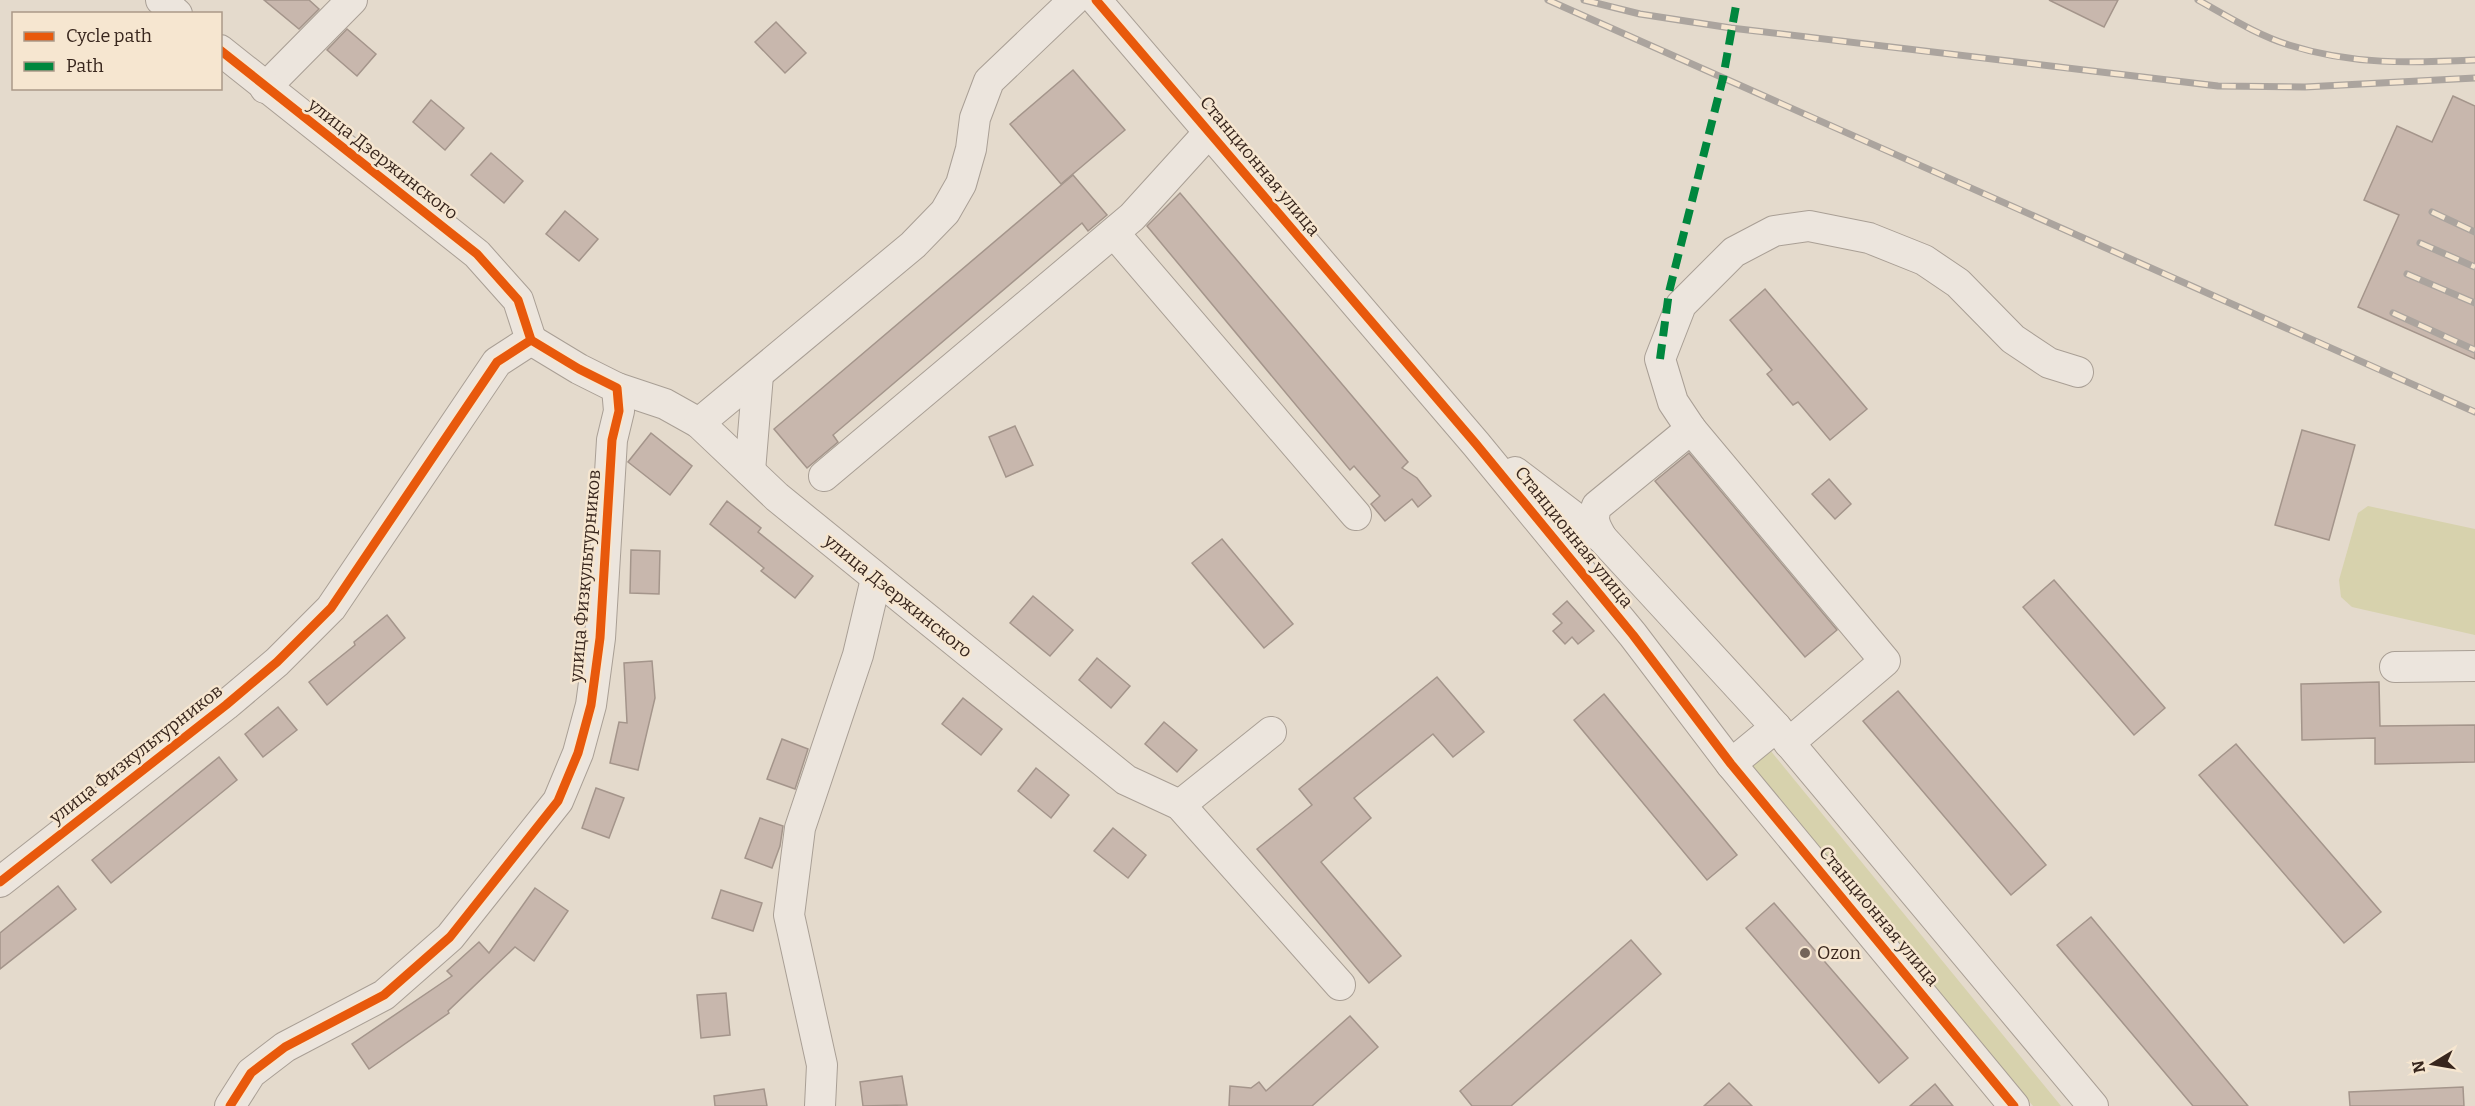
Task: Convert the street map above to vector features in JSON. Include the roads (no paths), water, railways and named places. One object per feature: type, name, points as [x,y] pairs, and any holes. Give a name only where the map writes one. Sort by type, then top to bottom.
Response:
[{"type":"street","points":[[161,0],[175,12]]},
{"type":"street","points":[[265,88],[352,0]]},
{"type":"street","points":[[699,423],[913,245],[945,212],[961,184],[971,149],[975,118],[989,81],[1074,0]]},
{"type":"street","name":"Станционная улица","points":[[1096,0],[1476,444],[1633,634],[1731,764],[2014,1106]]},
{"type":"street","name":"улица Дзержинского","points":[[222,52],[477,254],[518,300],[531,340]]},
{"type":"street","points":[[824,476],[1132,217],[1210,131]]},
{"type":"street","points":[[1731,764],[1782,735],[1885,661],[1691,429],[1673,402],[1660,359],[1680,305],[1734,252],[1773,231],[1809,226],[1869,238],[1924,260],[1958,283],[2013,339],[2049,363],[2078,372]]},
{"type":"street","points":[[1114,232],[1356,515]]},
{"type":"street","points":[[531,340],[579,369],[618,399]]},
{"type":"street","name":"улица Физкультурников","points":[[0,882],[226,705],[277,662],[331,608],[497,362],[531,340]]},
{"type":"street","points":[[750,471],[758,375]]},
{"type":"street","name":"улица Дзержинского","points":[[618,399],[647,398],[665,404],[699,423],[777,497],[1126,780],[1180,805]]},
{"type":"street","name":"улица Физкультурников","points":[[230,1106],[251,1073],[285,1047],[384,995],[450,937],[558,801],[578,753],[591,705],[600,638],[612,440],[618,399]]},
{"type":"street","points":[[1602,538],[1594,524],[1593,515],[1597,506],[1691,429]]},
{"type":"street","name":"Станционная улица","points":[[1476,444],[1602,538],[1782,735],[2093,1106]]},
{"type":"street","points":[[820,1106],[822,1065],[789,915],[800,828],[858,655],[876,579]]},
{"type":"street","points":[[2395,667],[2475,666]]},
{"type":"street","points":[[1271,732],[1180,805],[1340,985]]},
{"type":"railway","points":[[1548,0],[2475,412]]},
{"type":"railway","points":[[1584,0],[1640,14],[1731,28],[2218,86],[2305,87],[2475,78]]},
{"type":"railway","points":[[2198,0],[2265,36],[2312,52],[2381,61],[2475,60]]},
{"type":"railway","points":[[2432,212],[2475,232]]},
{"type":"railway","points":[[2420,243],[2475,267]]},
{"type":"railway","points":[[2407,274],[2475,303]]},
{"type":"railway","points":[[2393,313],[2475,350]]},
{"type":"place","name":"Ozon","points":[[1805,953]]}]
